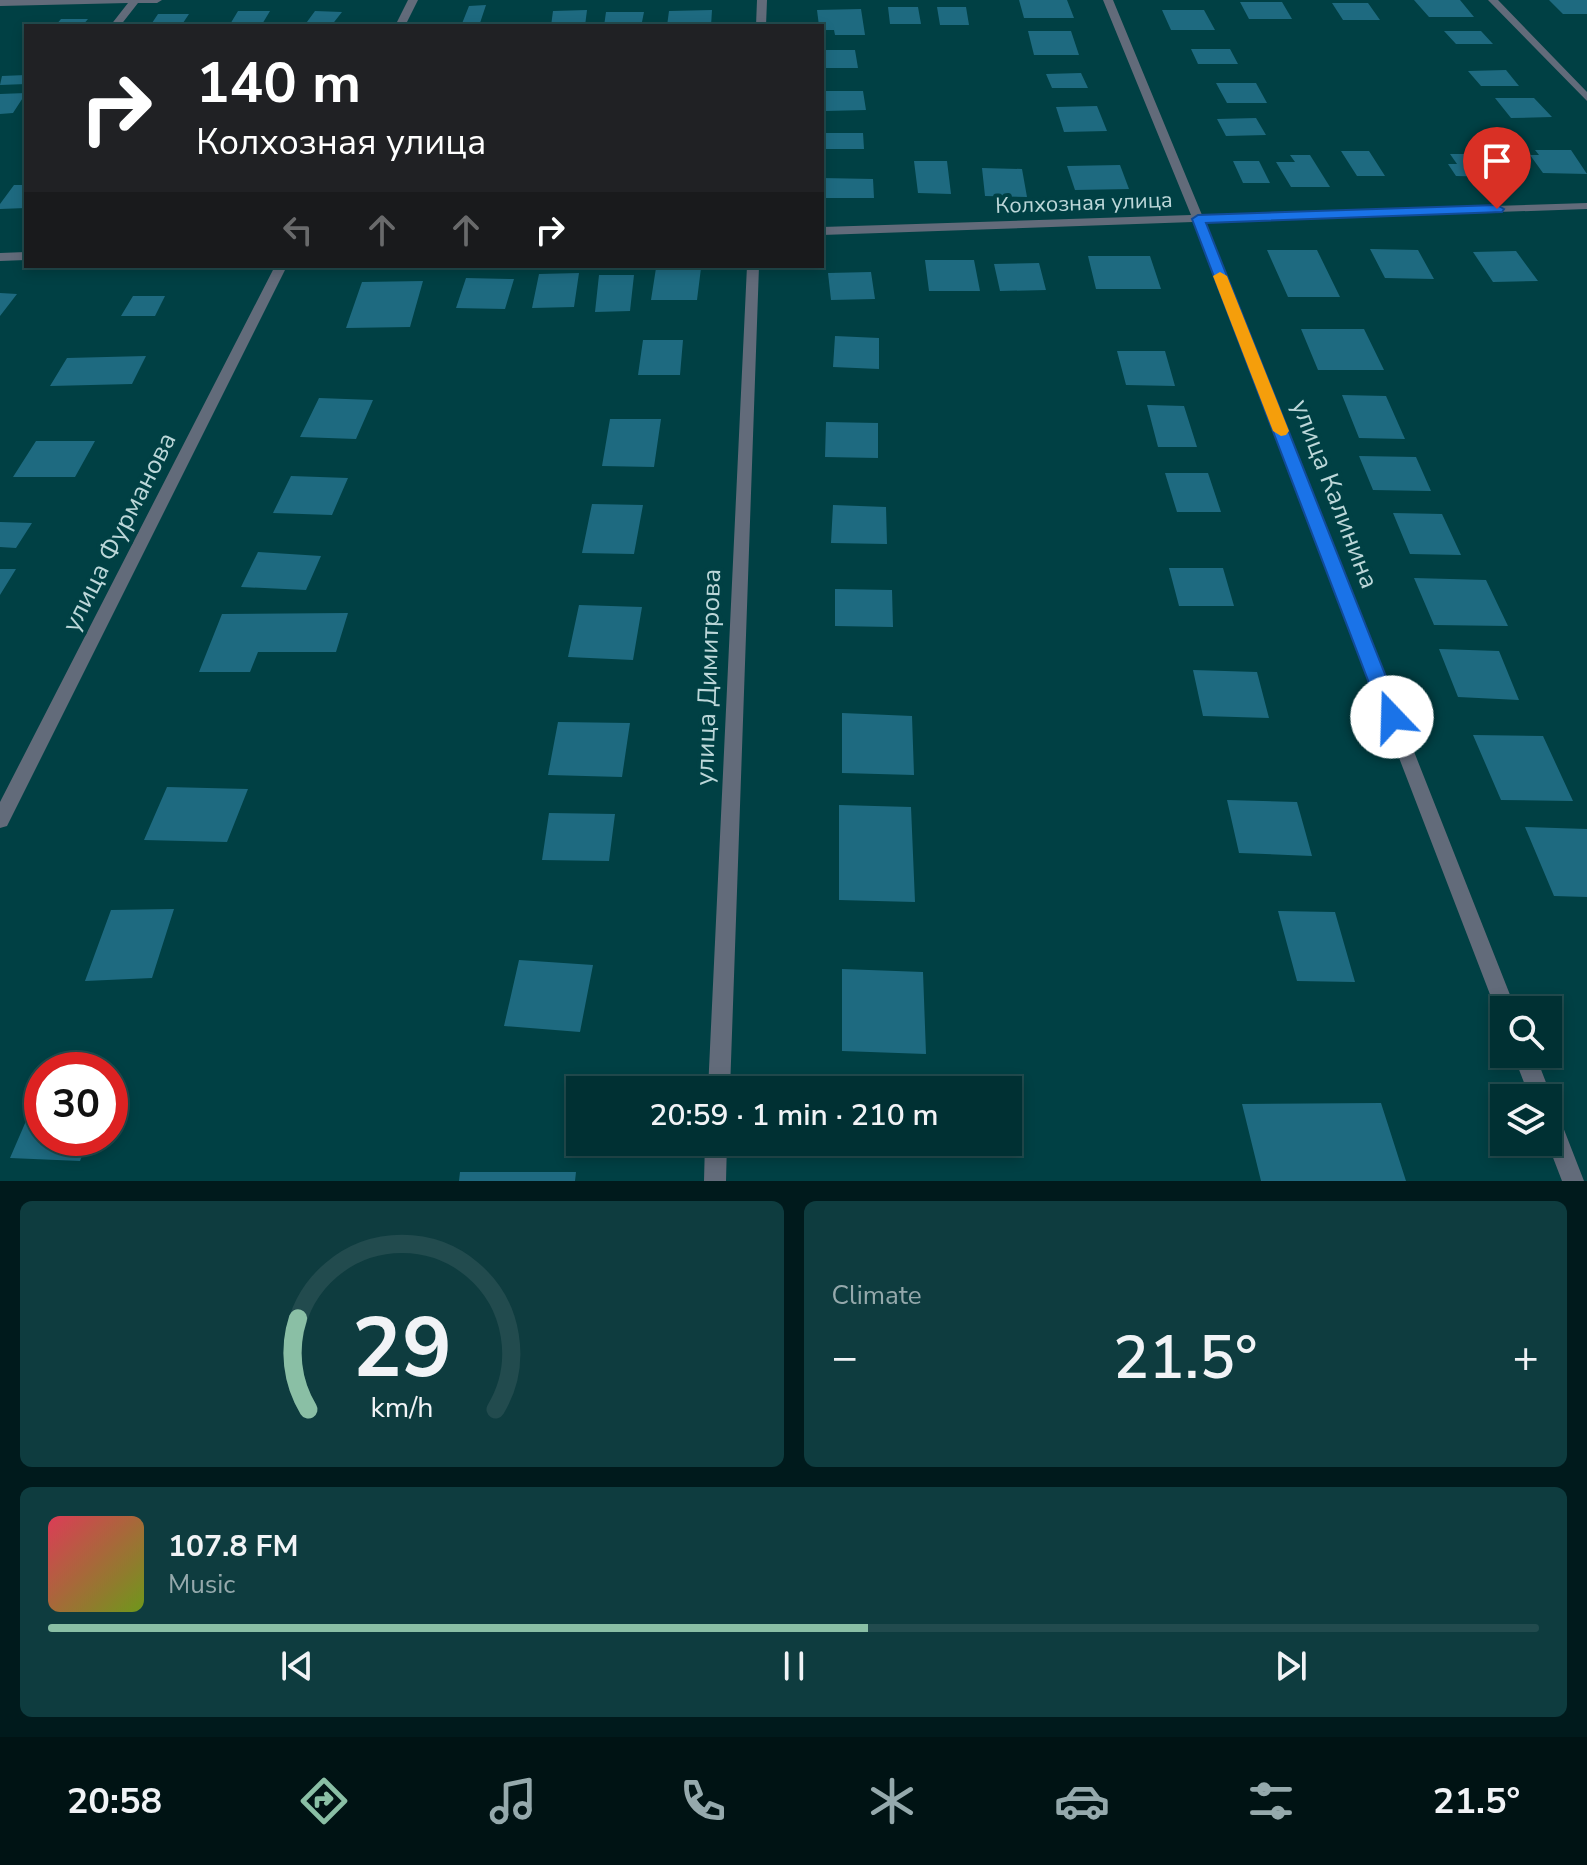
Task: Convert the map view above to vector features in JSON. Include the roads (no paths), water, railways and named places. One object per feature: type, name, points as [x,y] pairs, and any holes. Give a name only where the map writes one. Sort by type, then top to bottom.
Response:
[{"type":"street","points":[[0,3],[157,0]]},
{"type":"street","points":[[401,24],[413,0]]},
{"type":"street","points":[[761,24],[762,0]]},
{"type":"street","name":"улица Калинина","points":[[1108,0],[1198,219],[1501,996]]},
{"type":"street","points":[[1493,0],[1587,98]]},
{"type":"street","points":[[117,24],[135,1]]},
{"type":"street","name":"Колхозная улица","points":[[824,231],[1587,206]]},
{"type":"street","points":[[0,257],[24,256]]},
{"type":"street","name":"улица Фурманова","points":[[0,820],[280,268]]},
{"type":"street","name":"улица Димитрова","points":[[720,1076],[753,268]]},
{"type":"street","points":[[1562,1153],[1573,1181]]},
{"type":"street","points":[[715,1181],[716,1156]]}]
